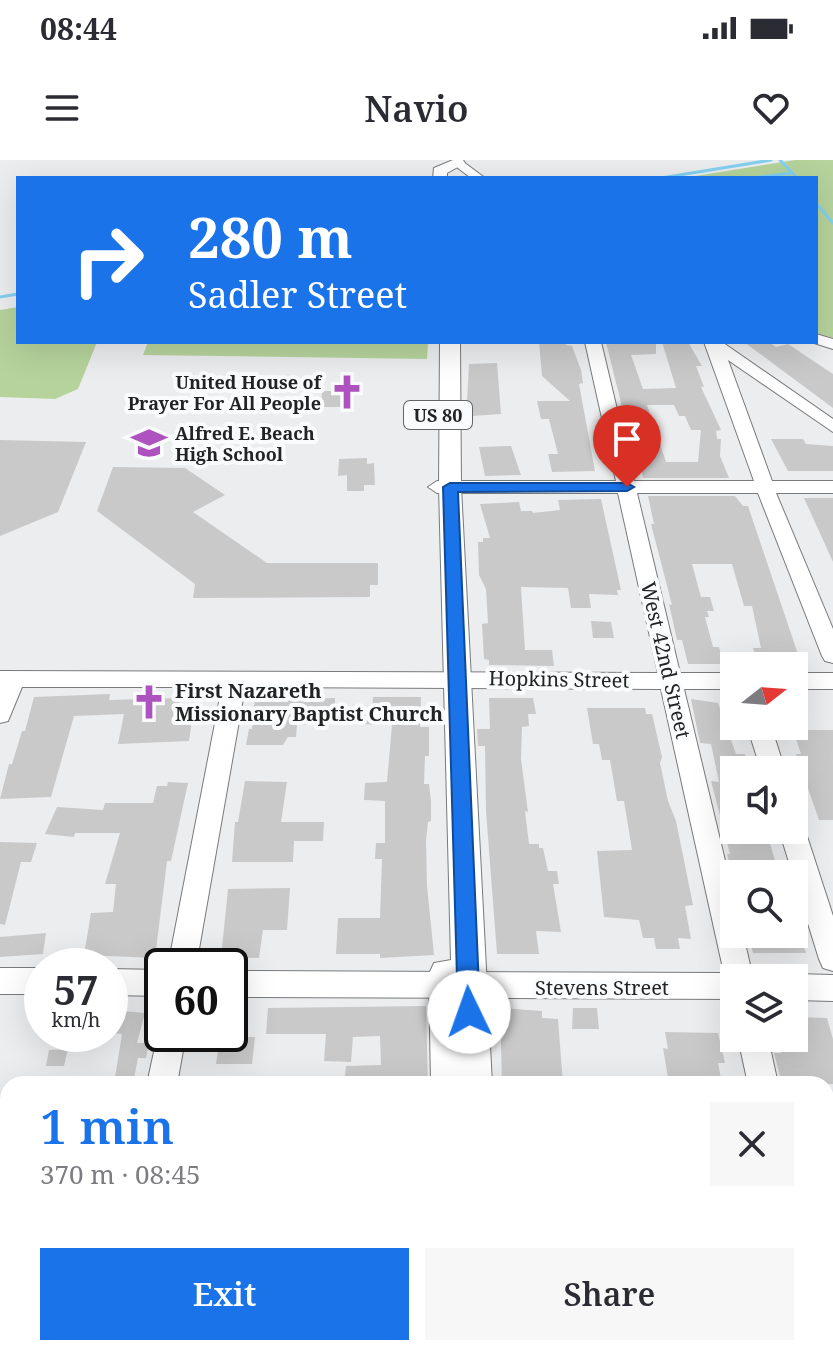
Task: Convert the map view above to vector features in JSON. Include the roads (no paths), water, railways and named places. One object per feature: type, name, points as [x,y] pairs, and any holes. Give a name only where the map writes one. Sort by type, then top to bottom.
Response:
[{"type":"main road","points":[[440,176],[439,171],[455,162]]},
{"type":"main road","name":"US 80","points":[[439,344],[457,987],[451,1076]]},
{"type":"main road","name":"US 80","points":[[444,487],[450,344]]},
{"type":"main road","name":"US 80","points":[[457,987],[472,1076]]},
{"type":"street","points":[[455,162],[476,176]]},
{"type":"street","name":"West 42nd Street","points":[[593,344],[736,964]]},
{"type":"street","points":[[713,344],[765,487],[833,656]]},
{"type":"street","points":[[714,344],[833,427]]},
{"type":"street","points":[[444,487],[833,487]]},
{"type":"street","points":[[0,715],[7,679]]},
{"type":"street","name":"Hopkins Street","points":[[7,679],[720,681]]},
{"type":"street","points":[[185,948],[235,679]]},
{"type":"street","points":[[808,681],[833,681]]},
{"type":"street","points":[[796,844],[833,959]]},
{"type":"street","points":[[0,981],[24,981]]},
{"type":"street","name":"Stevens Street","points":[[248,984],[720,986]]},
{"type":"street","points":[[808,987],[833,988]]},
{"type":"street","points":[[163,1076],[168,1052]]},
{"type":"street","points":[[756,1052],[761,1076]]},
{"type":"waterway","points":[[673,176],[771,160]]},
{"type":"waterway","points":[[780,160],[795,176]]},
{"type":"waterway","points":[[768,176],[792,173]]},
{"type":"waterway","points":[[818,205],[833,223]]},
{"type":"waterway","points":[[0,297],[16,294]]},
{"type":"place","name":"United House of Prayer For All People","points":[[347,392]]},
{"type":"place","name":"Alfred E. Beach High School","points":[[149,443]]},
{"type":"place","name":"First Nazareth Missionary Baptist Church","points":[[149,702]]}]
